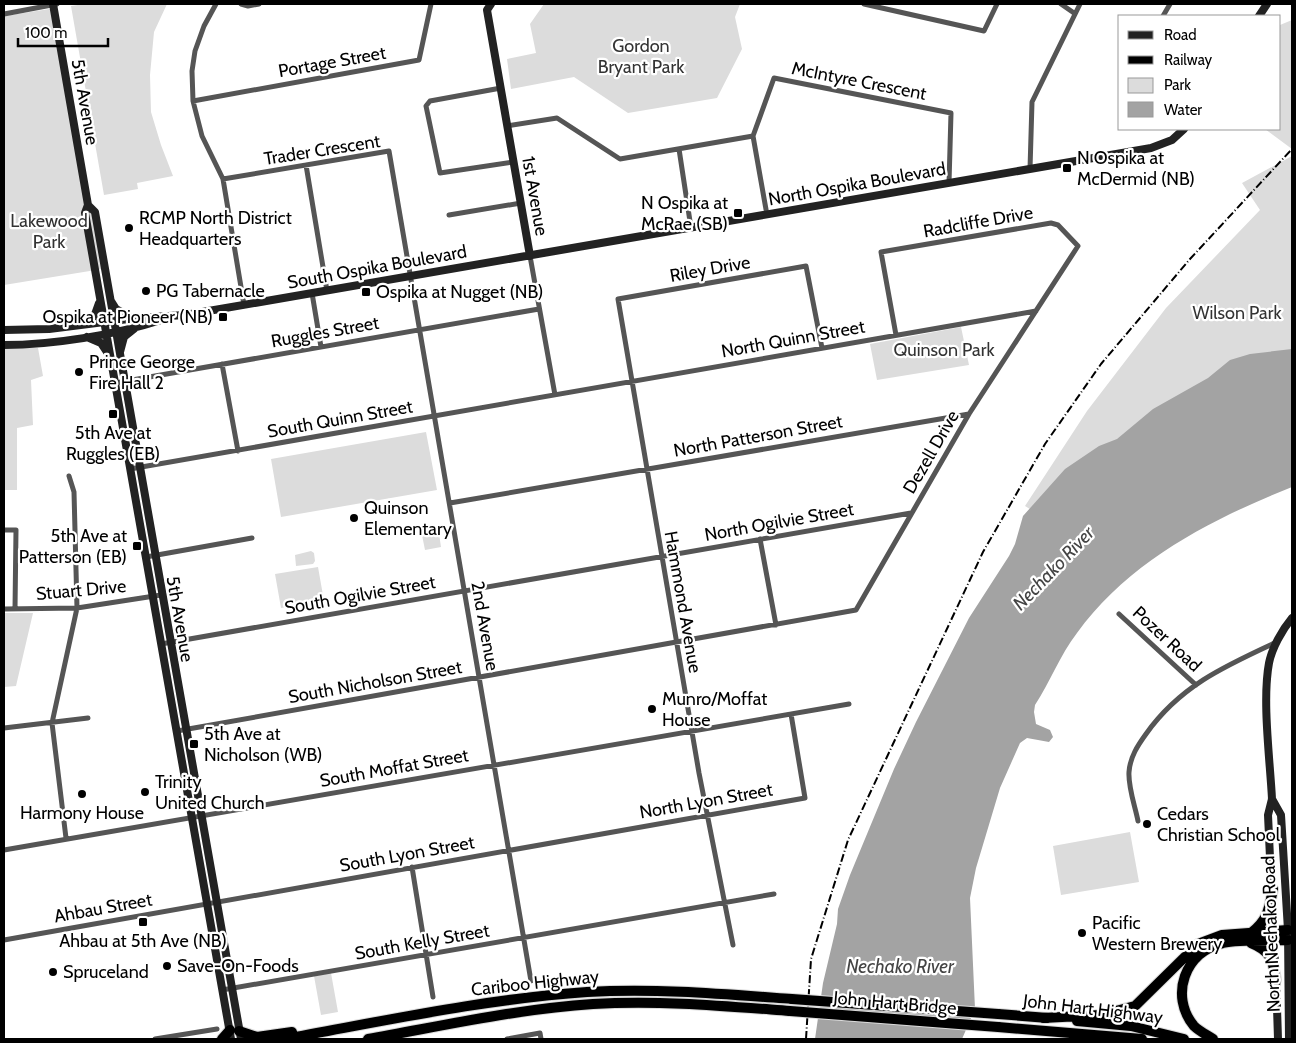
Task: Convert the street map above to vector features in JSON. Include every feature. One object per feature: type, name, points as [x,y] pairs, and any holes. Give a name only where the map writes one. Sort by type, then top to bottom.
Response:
[{"type":"highway","points":[[1249,938],[1262,925],[1268,913],[1273,889]]},
{"type":"highway","points":[[1042,1018],[1100,1015],[1135,1006],[1198,944],[1222,935],[1249,938],[1264,948],[1273,961],[1276,980]]},
{"type":"highway","points":[[1213,1039],[1195,1027],[1184,1009],[1181,988],[1187,967],[1202,951],[1223,943],[1249,938],[1288,935]]},
{"type":"highway","name":"Cariboo Highway","points":[[284,1039],[462,1007],[588,992],[696,992],[792,999]]},
{"type":"highway","name":"John Hart Bridge","points":[[792,999],[998,1014]]},
{"type":"highway","name":"Cariboo Highway","points":[[368,1039],[512,1014],[591,1004],[677,1003],[790,1011]]},
{"type":"highway","name":"John Hart Bridge","points":[[790,1011],[998,1027]]},
{"type":"highway","name":"John Hart Highway","points":[[998,1014],[1131,1026],[1184,1039]]},
{"type":"highway","points":[[222,1039],[235,1035],[257,1037],[329,1027],[368,1024]]},
{"type":"highway","name":"John Hart Highway","points":[[998,1027],[1142,1039]]},
{"type":"highway","points":[[1076,1033],[1092,1039]]},
{"type":"main road","name":"5th Avenue","points":[[54,4],[88,205],[85,213],[99,296],[130,469],[150,556]]},
{"type":"main road","name":"1st Avenue","points":[[491,4],[487,10],[530,256]]},
{"type":"main road","points":[[1260,15],[1267,4]]},
{"type":"main road","name":"North Ospika Boulevard","points":[[530,256],[1151,148],[1172,140],[1183,130]]},
{"type":"main road","name":"5th Avenue","points":[[88,205],[95,212],[139,468],[150,556],[211,902],[222,990],[235,1035]]},
{"type":"main road","name":"South Ospika Boulevard","points":[[4,345],[37,344],[136,328],[170,317],[530,256]]},
{"type":"main road","points":[[83,325],[91,320],[96,313],[99,296]]},
{"type":"main road","points":[[110,299],[116,309],[134,318]]},
{"type":"main road","name":"South Ospika Boulevard","points":[[4,330],[34,331],[134,318],[170,317]]},
{"type":"main road","points":[[120,357],[124,337],[136,328]]},
{"type":"main road","points":[[85,336],[101,343],[110,358]]},
{"type":"main road","name":"North Nechako Road","points":[[1278,1039],[1273,889],[1268,815],[1272,799],[1267,696],[1269,662],[1283,628],[1292,618]]},
{"type":"main road","name":"North Nechako Road","points":[[1272,799],[1281,815],[1288,935],[1289,1039]]},
{"type":"main road","name":"5th Avenue","points":[[211,902],[231,988],[235,1035]]},
{"type":"street","points":[[4,14],[54,4]]},
{"type":"street","points":[[216,4],[204,26],[195,51],[192,71],[193,101],[202,136],[223,179],[244,304]]},
{"type":"street","points":[[241,4],[248,6],[259,4]]},
{"type":"street","name":"Portage Street","points":[[193,101],[419,60],[431,4]]},
{"type":"street","points":[[864,4],[984,32],[997,4]]},
{"type":"street","points":[[1061,4],[1074,13]]},
{"type":"street","points":[[1030,169],[1032,102],[1080,4]]},
{"type":"street","points":[[1164,15],[1170,4]]},
{"type":"street","name":"McIntyre Crescent","points":[[753,136],[774,78],[951,113],[949,183]]},
{"type":"street","points":[[500,88],[430,101],[426,106],[440,173],[514,162]]},
{"type":"street","points":[[507,126],[557,118],[620,159],[753,136],[767,215]]},
{"type":"street","points":[[679,149],[691,228]]},
{"type":"street","name":"Trader Crescent","points":[[223,179],[389,151],[410,276]]},
{"type":"street","points":[[306,165],[327,291]]},
{"type":"street","points":[[449,215],[521,203]]},
{"type":"street","name":"Radcliffe Drive","points":[[896,335],[881,252],[1055,224],[1078,246],[1036,311]]},
{"type":"street","name":"1st Avenue","points":[[530,256],[555,395]]},
{"type":"street","name":"Riley Drive","points":[[631,381],[618,299],[806,266],[822,348]]},
{"type":"street","name":"2nd Avenue","points":[[410,276],[481,678],[531,980]]},
{"type":"street","points":[[312,293],[320,347]]},
{"type":"street","name":"Ruggles Street","points":[[115,382],[539,309]]},
{"type":"street","name":"North Quinn Street","points":[[555,395],[1036,311]]},
{"type":"street","name":"Dezell Drive","points":[[856,610],[969,414],[1036,311]]},
{"type":"street","points":[[222,364],[238,450]]},
{"type":"street","name":"Hammond Avenue","points":[[631,381],[707,815],[723,903],[733,944]]},
{"type":"street","name":"South Quinn Street","points":[[130,469],[555,395]]},
{"type":"street","name":"North Patterson Street","points":[[450,503],[969,414]]},
{"type":"street","points":[[66,838],[52,722],[76,608],[74,492],[69,476]]},
{"type":"street","name":"North Ogilvie Street","points":[[564,573],[911,513]]},
{"type":"street","points":[[4,530],[16,530],[15,609]]},
{"type":"street","points":[[150,556],[252,538]]},
{"type":"street","points":[[760,539],[776,624]]},
{"type":"street","name":"South Ogilvie Street","points":[[165,643],[564,573]]},
{"type":"street","name":"Stuart Drive","points":[[4,609],[76,608],[157,596]]},
{"type":"street","name":"South Nicholson Street","points":[[181,730],[856,610]]},
{"type":"street","name":"Pozer Road","points":[[1119,614],[1196,685]]},
{"type":"street","points":[[1138,821],[1129,772],[1134,751],[1156,720],[1179,696],[1228,664],[1278,641]]},
{"type":"street","name":"South Moffat Street","points":[[4,850],[849,704]]},
{"type":"street","name":"North Lyon Street","points":[[611,832],[805,798],[791,714]]},
{"type":"street","points":[[4,728],[88,718]]},
{"type":"street","name":"South Lyon Street","points":[[211,902],[611,832]]},
{"type":"street","points":[[412,867],[434,997]]},
{"type":"street","name":"South Kelly Street","points":[[222,990],[774,894]]},
{"type":"street","name":"Ahbau Street","points":[[4,940],[211,902]]},
{"type":"street","points":[[155,1039],[217,1029]]},
{"type":"street","points":[[506,1039],[540,1036]]},
{"type":"green space","points":[[84,4],[167,4],[154,32],[150,75],[151,112],[173,176],[137,183],[138,189],[104,195],[71,6]]},
{"type":"green space","name":"Gordon Bryant Park","points":[[544,4],[740,4],[735,17],[742,49],[717,98],[628,113],[574,77],[511,89],[507,59],[536,53],[530,24]]},
{"type":"green space","name":"Lakewood Park","points":[[56,8],[102,269],[4,285],[4,16]]},
{"type":"green space","points":[[1292,20],[1292,149],[1266,130],[1281,130],[1281,25]]},
{"type":"green space","name":"Wilson Park","points":[[1292,156],[1292,386],[1038,514],[1025,506],[1087,411],[1166,308],[1260,210],[1242,183]]},
{"type":"green space","name":"Quinson Park","points":[[961,327],[969,365],[877,380],[870,344]]},
{"type":"green space","points":[[4,347],[38,348],[43,376],[31,380],[33,425],[17,428],[17,490],[4,490]]},
{"type":"green space","points":[[426,432],[437,490],[281,517],[271,459]]},
{"type":"green space","points":[[438,527],[441,547],[425,550],[421,530]]},
{"type":"green space","points":[[311,551],[314,553],[315,561],[313,564],[296,566],[295,555]]},
{"type":"green space","points":[[318,567],[324,601],[281,608],[275,574]]},
{"type":"green space","points":[[4,613],[33,613],[16,686],[4,687]]},
{"type":"green space","points":[[1130,832],[1139,882],[1061,895],[1053,846]]},
{"type":"green space","points":[[331,973],[338,1012],[321,1015],[314,976]]},
{"type":"water","name":"Nechako River","points":[[1292,349],[1292,487],[1203,528],[1174,545],[1121,584],[1098,607],[1071,641],[1035,705],[1036,724],[1050,730],[1053,737],[1049,742],[1027,738],[1020,743],[1000,788],[976,868],[970,898],[975,1009],[962,1039],[815,1039],[823,983],[837,924],[838,909],[850,875],[894,769],[916,722],[969,618],[1009,556],[1015,544],[1023,516],[1065,469],[1099,446],[1117,439],[1153,409],[1208,378],[1230,360],[1250,354]]},
{"type":"railway","points":[[806,1039],[811,959],[848,840],[983,552],[1045,444],[1101,364],[1190,259],[1292,149]]},
{"type":"place","name":"N Ospika at McDermid (NB)","points":[[1067,168]]},
{"type":"place","name":"N Ospika at McRae (SB)","points":[[738,213]]},
{"type":"place","name":"RCMP North District Headquarters","points":[[129,228]]},
{"type":"place","name":"PG Tabernacle","points":[[146,291]]},
{"type":"place","name":"Ospika at Nugget (NB)","points":[[366,292]]},
{"type":"place","name":"Ospika at Pioneer (NB)","points":[[223,317]]},
{"type":"place","name":"Prince George Fire Hall 2","points":[[79,372]]},
{"type":"place","name":"5th Ave at Ruggles (EB)","points":[[113,414]]},
{"type":"place","name":"Quinson Elementary","points":[[354,518]]},
{"type":"place","name":"5th Ave at Patterson (EB)","points":[[137,546]]},
{"type":"place","name":"Munro/Moffat House","points":[[652,709]]},
{"type":"place","name":"5th Ave at Nicholson (WB)","points":[[194,744]]},
{"type":"place","name":"Trinity United Church","points":[[145,792]]},
{"type":"place","name":"Harmony House","points":[[82,794]]},
{"type":"place","name":"Cedars Christian School","points":[[1147,824]]},
{"type":"place","name":"Ahbau at 5th Ave (NB)","points":[[143,922]]},
{"type":"place","name":"Pacific Western Brewery","points":[[1082,933]]},
{"type":"place","name":"Save-On-Foods","points":[[167,966]]},
{"type":"place","name":"Spruceland","points":[[53,972]]}]
